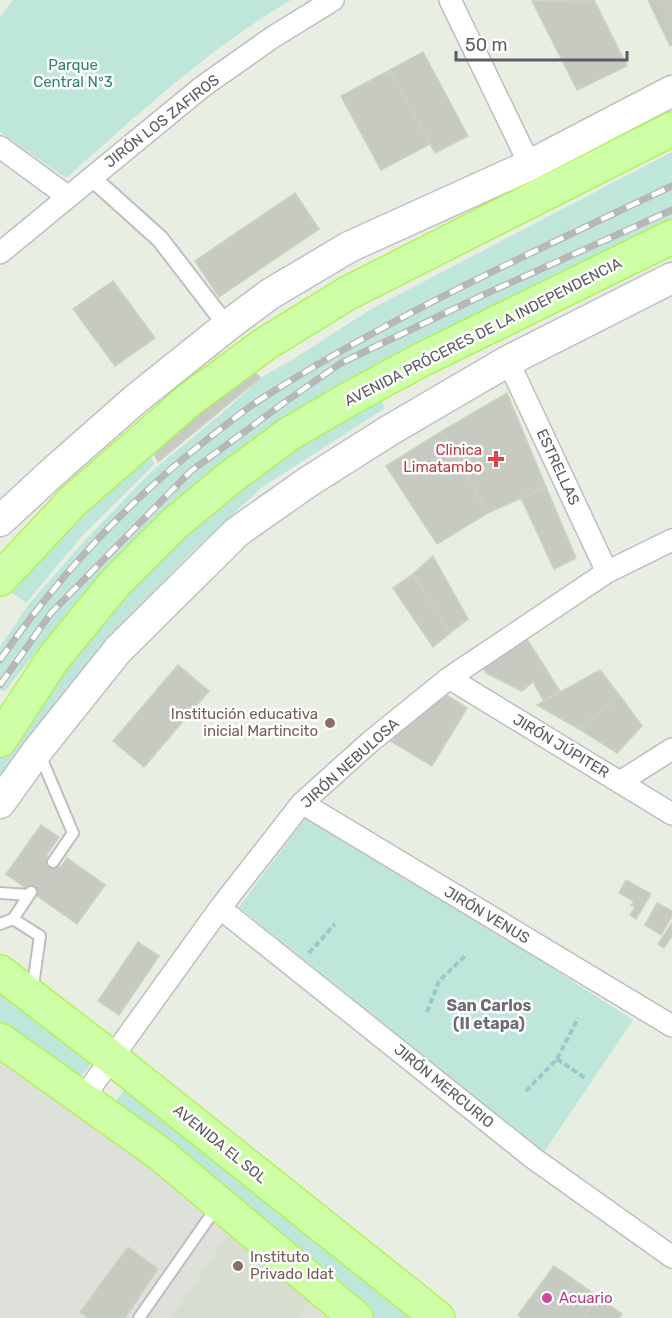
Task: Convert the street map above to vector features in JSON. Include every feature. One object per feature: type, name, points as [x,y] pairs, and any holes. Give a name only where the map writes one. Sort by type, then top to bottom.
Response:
[{"type":"main road","points":[[0,521],[137,398],[270,294],[349,247],[530,165],[672,91]]},
{"type":"main road","points":[[0,579],[73,501],[189,400],[265,344],[348,293],[672,129]]},
{"type":"main road","name":"AVENIDA PRÓCERES DE LA INDEPENDENCIA","points":[[0,740],[53,659],[115,583],[174,524],[231,477],[289,434],[421,360],[672,237]]},
{"type":"main road","points":[[0,803],[38,750],[118,650],[237,532],[308,482],[508,361],[672,278]]},
{"type":"main road","name":"AVENIDA EL SOL","points":[[0,972],[438,1318]]},
{"type":"main road","points":[[0,1040],[159,1153],[356,1318]]},
{"type":"street","name":"JIRÓN LOS ZAFIROS","points":[[0,253],[202,87],[273,37],[333,0]]},
{"type":"street","points":[[450,0],[530,165]]},
{"type":"street","points":[[0,147],[67,196]]},
{"type":"street","points":[[91,177],[160,239],[227,326]]},
{"type":"street","name":"ESTRELLAS","points":[[508,361],[607,572]]},
{"type":"street","name":"JIRÓN NEBULOSA","points":[[83,1098],[220,908],[302,803],[370,742],[449,678],[607,572],[672,540]]},
{"type":"street","name":"JIRÓN JÚPITER","points":[[449,678],[672,814]]},
{"type":"street","points":[[620,782],[672,749]]},
{"type":"street","name":"JIRÓN VENUS","points":[[302,803],[672,1026]]},
{"type":"street","name":"JIRÓN MERCURIO","points":[[220,908],[534,1158],[672,1257]]},
{"type":"lane","points":[[38,750],[73,833],[53,862]]},
{"type":"lane","points":[[0,893],[30,893],[13,919],[0,924]]},
{"type":"lane","points":[[13,919],[40,936],[32,995]]},
{"type":"lane","points":[[139,1318],[219,1204]]},
{"type":"path","points":[[306,956],[335,924]]},
{"type":"path","points":[[427,1012],[439,981],[467,954]]},
{"type":"path","points":[[526,1090],[557,1059],[578,1018]]},
{"type":"path","points":[[557,1059],[587,1080]]},
{"type":"shaded area","points":[[0,1013],[10,1020],[399,1318],[0,1318]]},
{"type":"shaded area","name":"Instituto Privado Idat","points":[[229,1233],[311,1299],[298,1318],[171,1318]]},
{"type":"green space","name":"Parque Central N°3","points":[[13,0],[291,0],[260,19],[202,61],[66,178],[0,132],[0,17]]},
{"type":"green space","points":[[672,152],[672,222],[327,396],[94,590],[44,642],[4,692],[0,689],[0,647],[29,604],[86,539],[152,471],[226,410],[260,378],[373,308]]},
{"type":"green space","points":[[377,392],[385,408],[261,488],[189,555],[96,655],[0,777],[0,755],[74,652],[128,590],[229,488]]},
{"type":"green space","points":[[147,450],[155,464],[83,535],[26,603],[10,591],[63,527]]},
{"type":"green space","points":[[310,812],[633,1020],[544,1152],[239,907]]},
{"type":"green space","points":[[0,984],[93,1057],[88,1069],[77,1079],[0,1027]]},
{"type":"green space","points":[[126,1087],[421,1318],[371,1318],[119,1111],[117,1100]]},
{"type":"building","points":[[594,0],[627,66],[577,90],[532,1]]},
{"type":"building","points":[[648,0],[672,0],[672,45],[670,46]]},
{"type":"building","points":[[423,52],[468,136],[435,153],[390,70]]},
{"type":"building","points":[[390,70],[430,144],[381,170],[341,96]]},
{"type":"building","points":[[295,193],[319,229],[219,297],[195,261]]},
{"type":"building","points":[[113,281],[155,338],[115,366],[73,309]]},
{"type":"building","points":[[250,366],[260,378],[158,462],[151,446]]},
{"type":"building","name":"Clinica Limatambo","points":[[507,393],[546,487],[488,513],[442,431]]},
{"type":"building","points":[[442,431],[488,513],[437,544],[386,466]]},
{"type":"building","points":[[546,487],[576,558],[554,569],[521,498]]},
{"type":"building","points":[[433,556],[468,619],[450,633],[413,574]]},
{"type":"building","points":[[413,574],[450,633],[433,647],[393,588]]},
{"type":"building","points":[[525,636],[560,691],[544,701],[533,682],[522,691],[486,673],[483,667]]},
{"type":"building","points":[[178,665],[209,691],[144,767],[113,741]]},
{"type":"building","points":[[600,670],[620,696],[579,729],[537,705]]},
{"type":"building","points":[[440,691],[467,708],[432,766],[387,739]]},
{"type":"building","points":[[620,696],[642,726],[617,753],[579,729]]},
{"type":"building","points":[[41,825],[59,837],[46,856],[61,867],[67,858],[105,885],[77,924],[6,874]]},
{"type":"building","points":[[626,880],[651,894],[636,919],[630,915],[635,907],[631,905],[634,901],[619,893]]},
{"type":"building","points":[[657,903],[672,911],[672,916],[661,935],[645,925]]},
{"type":"building","points":[[672,923],[672,938],[664,948],[658,944]]},
{"type":"building","points":[[138,942],[159,956],[119,1015],[98,1001]]},
{"type":"building","points":[[128,1247],[158,1269],[125,1318],[88,1318],[80,1312]]},
{"type":"building","name":"Acuario","points":[[554,1266],[576,1281],[549,1318],[522,1318],[518,1315]]},
{"type":"building","points":[[576,1281],[598,1297],[583,1318],[549,1318]]},
{"type":"building","points":[[598,1297],[622,1314],[619,1318],[583,1318]]},
{"type":"railway","points":[[0,660],[47,598],[98,539],[154,484],[252,405],[358,341],[409,314],[672,186]]},
{"type":"railway","points":[[0,685],[51,613],[191,471],[285,402],[341,363],[481,296],[672,210]]},
{"type":"place","name":"Clinica Limatambo","points":[[496,459]]},
{"type":"place","name":"Institución educativa inicial Martincito","points":[[330,723]]},
{"type":"place","name":"Instituto Privado Idat","points":[[238,1266]]},
{"type":"place","name":"Acuario","points":[[547,1298]]},
{"type":"district","name":"San Carlos (II etapa)","points":[[489,1014]]}]
